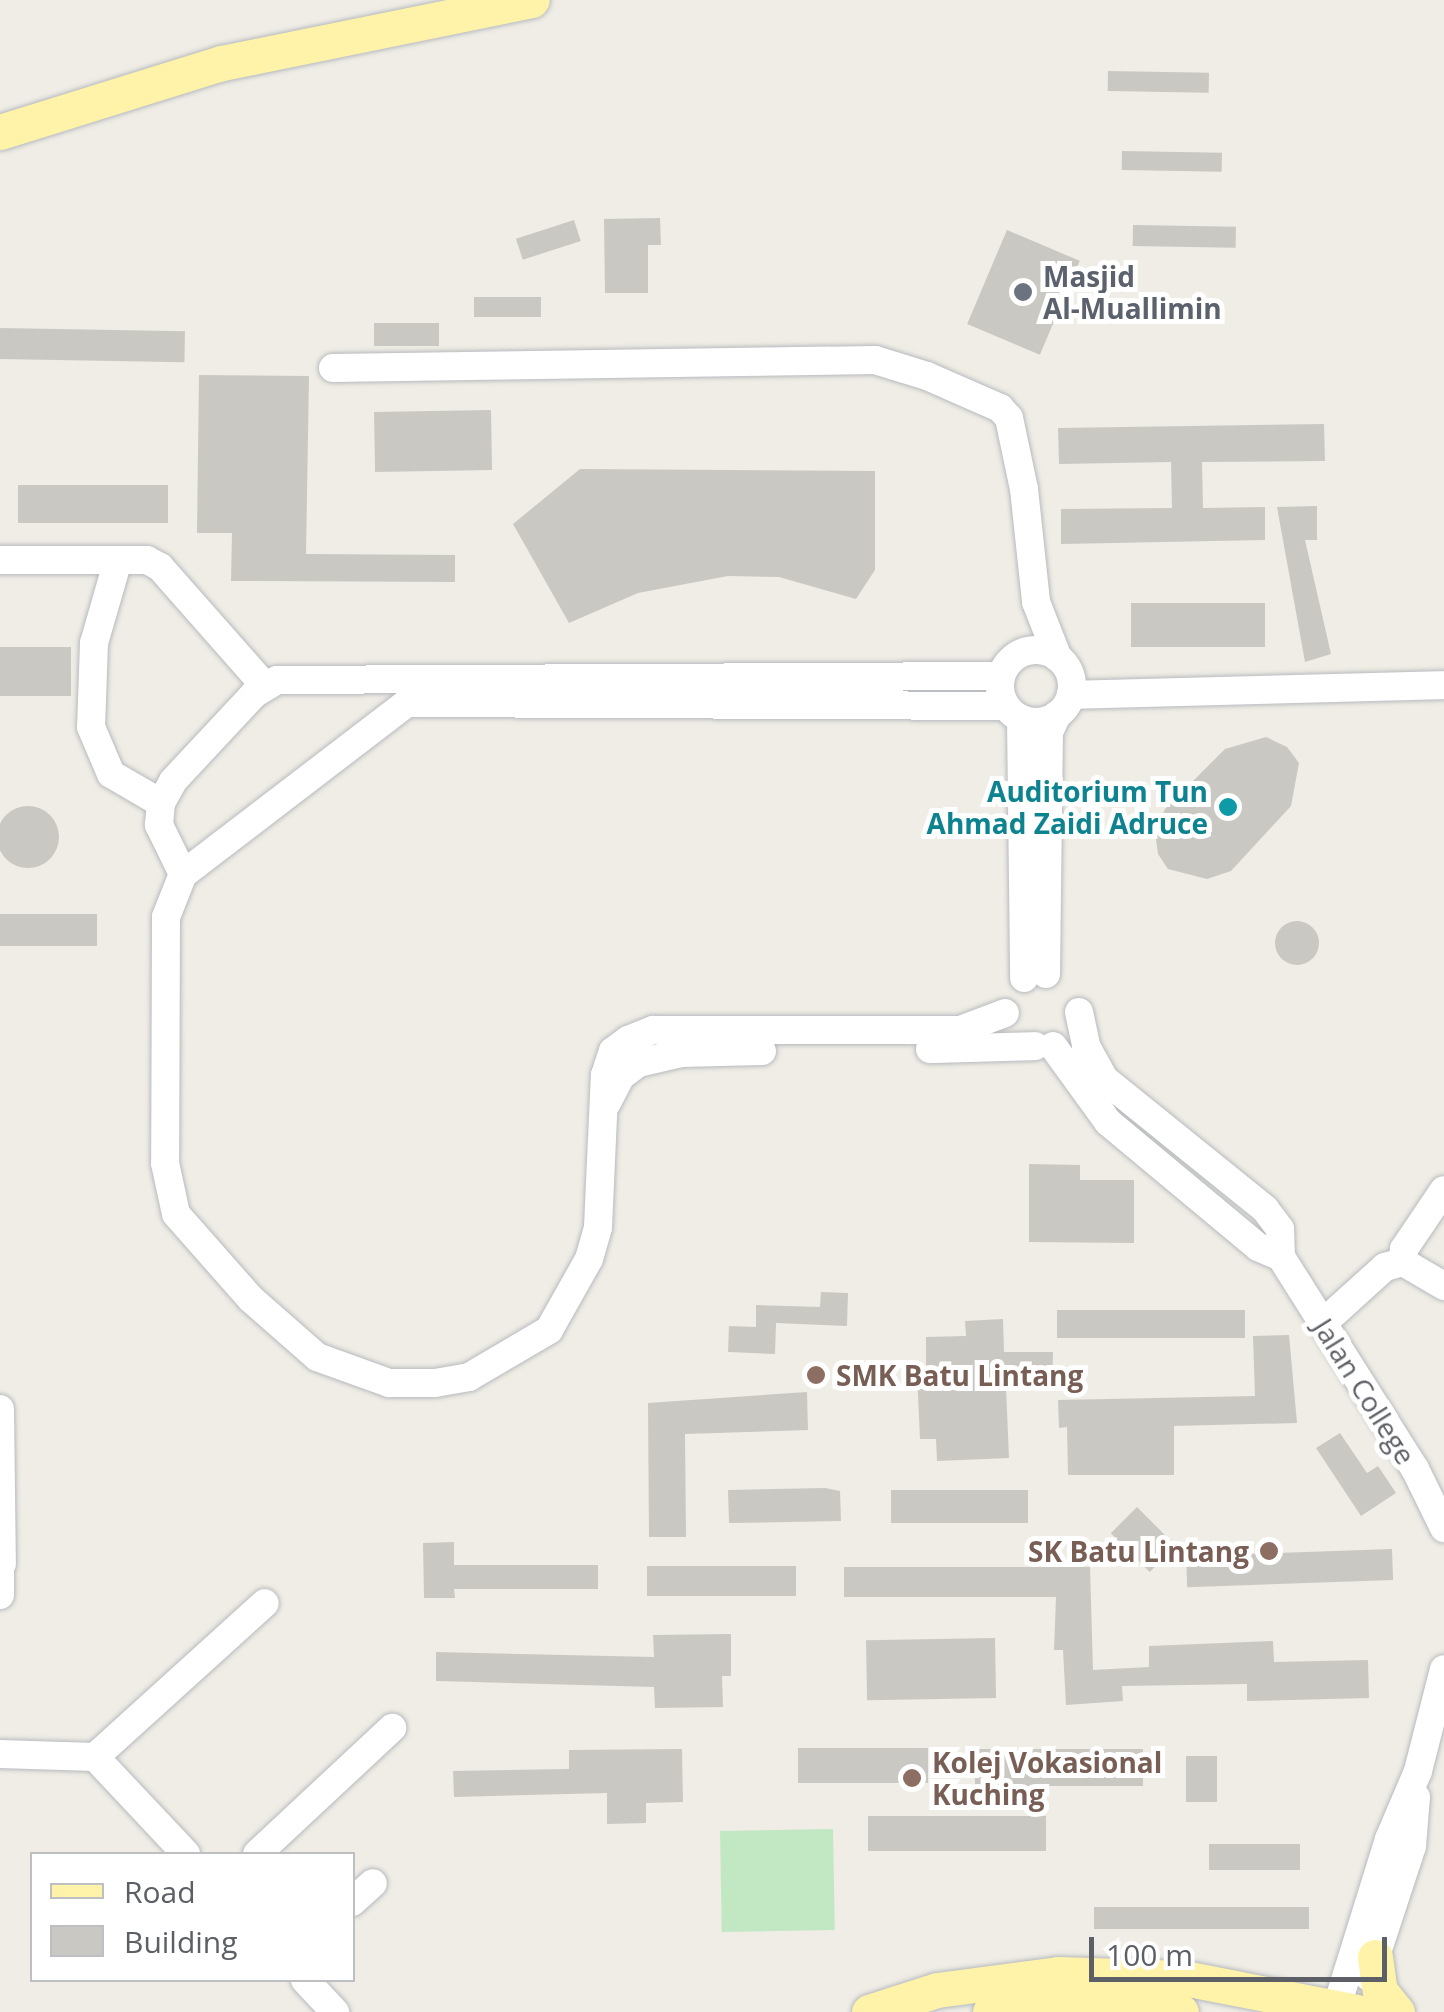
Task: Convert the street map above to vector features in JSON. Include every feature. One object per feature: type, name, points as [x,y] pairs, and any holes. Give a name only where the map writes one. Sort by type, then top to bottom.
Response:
[{"type":"main road","points":[[0,132],[222,63],[532,0]]},
{"type":"main road","points":[[1375,1958],[1380,1992],[1396,2012]]},
{"type":"main road","points":[[870,2012],[937,1990],[1058,1974],[1184,1978],[1347,2011]]},
{"type":"main road","points":[[990,2012],[1181,2012]]},
{"type":"street","points":[[333,368],[875,360],[927,376],[1000,408],[1008,418],[1024,489],[1036,602],[1063,684],[1050,732],[1035,976]]},
{"type":"street","points":[[0,560],[118,560],[160,567],[264,686]]},
{"type":"street","points":[[118,560],[94,643],[91,727],[111,774],[162,803]]},
{"type":"street","points":[[408,703],[641,688],[1001,676],[1023,653],[1036,602]]},
{"type":"street","points":[[1023,653],[1063,684],[1141,690],[1444,685]]},
{"type":"street","points":[[1001,676],[1013,713],[1035,976]]},
{"type":"street","points":[[183,874],[159,825],[162,803],[173,782],[264,686],[278,680],[451,680],[641,688],[1013,713],[1063,684]]},
{"type":"street","points":[[451,680],[408,703],[183,874],[166,917],[168,1190],[176,1214],[252,1300],[317,1358],[389,1383],[435,1383],[483,1370],[549,1330],[581,1277],[598,1227],[603,1114],[613,1051],[653,1030],[960,1030],[1004,1013]]},
{"type":"street","points":[[1035,976],[1070,986],[1086,1046],[1104,1078],[1266,1209],[1280,1229],[1280,1257],[1258,1247],[1108,1122],[1044,1046],[1018,1038],[1004,1013],[1009,992],[1035,976]]},
{"type":"street","points":[[603,1114],[621,1076],[638,1063],[681,1053],[1044,1046],[1072,1032],[1079,1012]]},
{"type":"street","points":[[1403,1262],[1404,1249],[1444,1190]]},
{"type":"street","name":"Jalan College","points":[[1280,1257],[1415,1469],[1444,1528]]},
{"type":"street","points":[[1323,1323],[1385,1267],[1403,1262],[1444,1286]]},
{"type":"street","points":[[0,1409],[0,1595]]},
{"type":"street","points":[[0,1754],[96,1757],[265,1602]]},
{"type":"street","points":[[1347,2011],[1375,1958],[1418,1770],[1434,1744],[1444,1669]]},
{"type":"street","points":[[260,1852],[392,1728]]},
{"type":"street","points":[[96,1757],[184,1852]]},
{"type":"street","points":[[1347,2011],[1400,1842]]},
{"type":"street","points":[[307,1982],[335,2012]]},
{"type":"green space","points":[[833,1829],[835,1930],[722,1932],[720,1831]]},
{"type":"building","points":[[1108,71],[1209,73],[1209,93],[1108,91]]},
{"type":"building","points":[[1122,151],[1222,153],[1222,172],[1122,170]]},
{"type":"building","points":[[660,218],[661,245],[648,245],[648,293],[605,293],[604,219]]},
{"type":"building","points":[[574,220],[581,241],[523,260],[516,239]]},
{"type":"building","points":[[1133,225],[1236,227],[1236,248],[1133,246]]},
{"type":"building","name":"Masjid Al-Muallimin","points":[[1007,230],[1080,261],[1040,355],[967,324]]},
{"type":"building","points":[[474,297],[541,297],[541,317],[474,317]]},
{"type":"building","points":[[374,323],[439,323],[439,346],[374,346]]},
{"type":"building","points":[[0,328],[185,331],[184,362],[0,359]]},
{"type":"building","points":[[199,375],[309,376],[306,554],[455,555],[455,582],[231,581],[232,533],[197,533]]},
{"type":"building","points":[[491,410],[492,470],[375,472],[374,412]]},
{"type":"building","points":[[1324,424],[1325,461],[1202,462],[1203,508],[1265,507],[1265,540],[1061,544],[1061,509],[1172,508],[1171,462],[1059,464],[1058,428]]},
{"type":"building","points":[[580,469],[875,471],[875,570],[856,599],[779,577],[728,576],[638,593],[569,623],[513,524]]},
{"type":"building","points":[[18,485],[168,485],[168,523],[18,523]]},
{"type":"building","points":[[1317,506],[1317,540],[1305,540],[1331,654],[1305,662],[1277,507]]},
{"type":"building","points":[[1131,603],[1265,603],[1265,647],[1131,647]]},
{"type":"building","points":[[0,647],[71,647],[71,696],[0,696]]},
{"type":"building","name":"Auditorium Tun Ahmad Zaidi Adruce","points":[[1266,737],[1287,747],[1299,763],[1291,806],[1231,871],[1207,879],[1168,869],[1158,854],[1155,832],[1165,809],[1225,749]]},
{"type":"building","points":[[16,808],[40,808],[57,825],[57,849],[40,866],[16,866],[-1,849],[-1,825]]},
{"type":"building","points":[[0,914],[97,914],[97,946],[0,946]]},
{"type":"building","points":[[1297,921],[1313,927],[1319,943],[1313,959],[1297,965],[1281,959],[1275,943],[1281,927]]},
{"type":"building","points":[[1029,1164],[1080,1165],[1080,1180],[1134,1180],[1134,1243],[1029,1242]]},
{"type":"building","points":[[821,1292],[848,1293],[847,1326],[776,1323],[775,1354],[728,1352],[729,1326],[756,1327],[756,1305],[820,1307]]},
{"type":"building","points":[[1057,1310],[1245,1310],[1245,1338],[1057,1338]]},
{"type":"building","points":[[1003,1319],[1004,1352],[1053,1352],[1052,1388],[1006,1387],[1009,1458],[937,1461],[936,1439],[920,1439],[917,1373],[926,1373],[926,1337],[966,1336],[965,1321]]},
{"type":"building","points":[[1289,1335],[1297,1423],[1174,1426],[1174,1475],[1068,1475],[1067,1427],[1059,1428],[1058,1400],[1255,1396],[1253,1336]]},
{"type":"building","points":[[807,1392],[808,1430],[685,1434],[686,1537],[649,1537],[648,1403]]},
{"type":"building","points":[[1340,1433],[1367,1473],[1378,1466],[1396,1493],[1361,1516],[1316,1448]]},
{"type":"building","points":[[728,1490],[840,1491],[841,1521],[729,1523]]},
{"type":"building","points":[[891,1490],[1028,1490],[1028,1523],[891,1523]]},
{"type":"building","points":[[1137,1507],[1176,1546],[1150,1572],[1111,1533]]},
{"type":"building","points":[[454,1542],[454,1565],[598,1565],[598,1589],[454,1589],[455,1598],[424,1598],[423,1543]]},
{"type":"building","points":[[1392,1549],[1393,1580],[1187,1587],[1186,1556]]},
{"type":"building","points":[[647,1566],[796,1566],[796,1596],[647,1596]]},
{"type":"building","points":[[844,1567],[1090,1567],[1093,1670],[1149,1667],[1149,1646],[1273,1641],[1274,1662],[1368,1660],[1369,1698],[1247,1701],[1247,1684],[1122,1686],[1123,1701],[1066,1705],[1063,1650],[1054,1650],[1056,1597],[844,1597]]},
{"type":"building","points":[[731,1634],[731,1676],[722,1676],[723,1707],[655,1708],[654,1687],[436,1681],[436,1652],[654,1657],[653,1635]]},
{"type":"building","points":[[995,1638],[996,1698],[867,1700],[866,1640]]},
{"type":"building","points":[[798,1748],[928,1748],[928,1783],[798,1783]]},
{"type":"building","points":[[682,1749],[683,1802],[646,1803],[646,1823],[607,1824],[607,1793],[454,1797],[453,1771],[569,1769],[569,1750]]},
{"type":"building","points":[[975,1749],[1143,1749],[1143,1786],[975,1786]]},
{"type":"building","points":[[1186,1756],[1217,1756],[1217,1802],[1186,1802]]},
{"type":"building","points":[[868,1816],[1046,1816],[1046,1851],[868,1851]]},
{"type":"building","points":[[1209,1844],[1300,1844],[1300,1870],[1209,1870]]},
{"type":"building","points":[[1094,1907],[1309,1907],[1309,1929],[1094,1929]]},
{"type":"place","name":"Masjid Al-Muallimin","points":[[1023,292]]},
{"type":"place","name":"Auditorium Tun Ahmad Zaidi Adruce","points":[[1228,807]]},
{"type":"place","name":"SMK Batu Lintang","points":[[816,1375]]},
{"type":"place","name":"SK Batu Lintang","points":[[1269,1551]]},
{"type":"place","name":"Kolej Vokasional Kuching","points":[[912,1778]]}]
